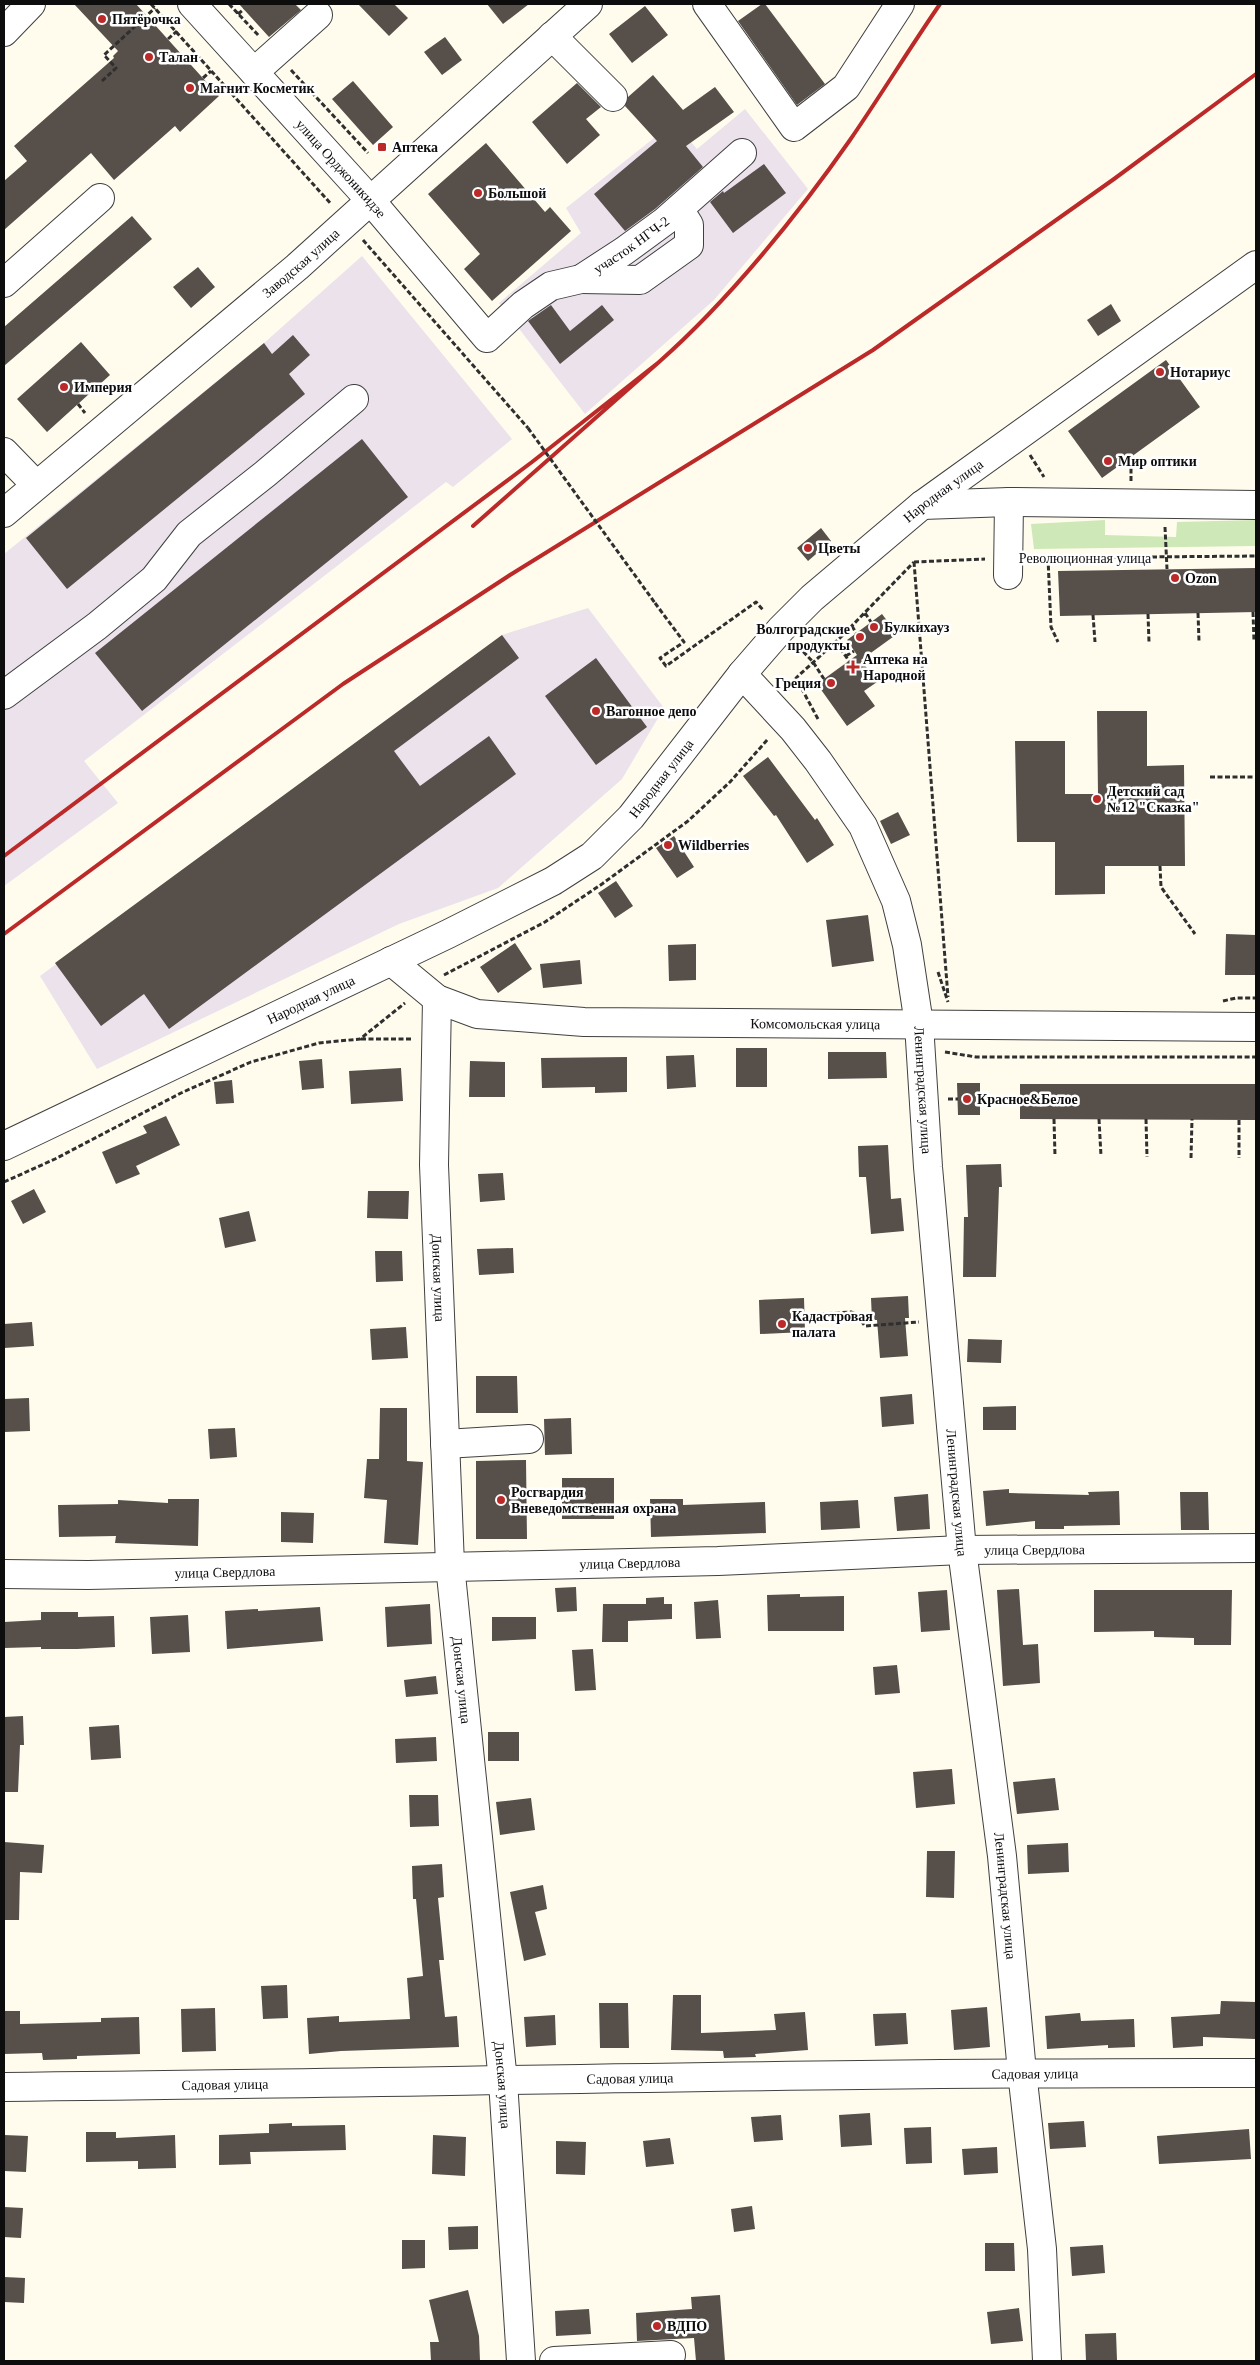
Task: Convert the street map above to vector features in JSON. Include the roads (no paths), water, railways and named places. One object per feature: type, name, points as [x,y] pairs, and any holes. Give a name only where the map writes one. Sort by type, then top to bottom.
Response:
[{"type":"street","points":[[4,32],[31,4]]},
{"type":"street","name":"улица Орджоникидзе","points":[[192,4],[371,201],[487,338]]},
{"type":"street","name":"Заводская улица","points":[[4,513],[298,267],[588,4]]},
{"type":"street","points":[[707,4],[794,127],[846,88],[900,4]]},
{"type":"street","points":[[254,72],[318,16]]},
{"type":"street","points":[[552,36],[613,97]]},
{"type":"street","name":"участок НГЧ-2","points":[[487,338],[523,305],[551,286],[581,279],[624,251],[679,208],[742,153]]},
{"type":"street","points":[[4,283],[100,198]]},
{"type":"street","name":"Народная улица","points":[[4,1146],[391,961],[552,880],[592,856],[631,817],[742,674],[781,629],[812,598],[922,505],[1256,265]]},
{"type":"street","points":[[4,695],[97,626],[154,579],[189,534],[265,474],[354,399]]},
{"type":"street","points":[[4,452],[36,485]]},
{"type":"street","points":[[1008,502],[1008,566]]},
{"type":"street","points":[[922,505],[1008,502],[1256,505]]},
{"type":"street","name":"Ленинградская улица","points":[[742,674],[793,730],[818,761],[863,826],[896,901],[907,945],[919,1024],[927,1160],[962,1550],[1002,1856],[1022,2072],[1042,2249],[1047,2361]]},
{"type":"street","name":"Комсомольская улица","points":[[391,961],[437,999],[477,1014],[584,1022],[1256,1026]]},
{"type":"street","name":"Донская улица","points":[[437,999],[434,1166],[450,1565],[502,2081],[521,2361]]},
{"type":"street","points":[[445,1444],[528,1438]]},
{"type":"street","name":"улица Свердлова","points":[[4,1574],[88,1575],[450,1565],[718,1561],[962,1550],[1256,1548]]},
{"type":"street","name":"Садовая улица","points":[[4,2087],[1022,2072],[1256,2073]]},
{"type":"street","points":[[554,2361],[672,2355]]},
{"type":"railway","points":[[659,362],[736,285],[808,198],[850,140],[940,4]]},
{"type":"railway","points":[[4,934],[343,684],[510,575],[873,350],[1114,179],[1256,74]]},
{"type":"railway","points":[[4,856],[532,462],[659,362],[473,526]]},
{"type":"place","name":"Пятёрочка","points":[[102,19]]},
{"type":"place","name":"Талан","points":[[149,57]]},
{"type":"place","name":"Магнит Косметик","points":[[190,88]]},
{"type":"place","name":"Аптека","points":[[382,147]]},
{"type":"place","name":"Большой","points":[[478,193]]},
{"type":"place","name":"Нотариус","points":[[1160,372]]},
{"type":"place","name":"Империя","points":[[64,387]]},
{"type":"place","name":"Мир оптики","points":[[1108,461]]},
{"type":"place","name":"Цветы","points":[[808,548]]},
{"type":"place","name":"Ozon","points":[[1175,578]]},
{"type":"place","name":"Булкихауз","points":[[874,627]]},
{"type":"place","name":"Волгоградские продукты","points":[[860,637]]},
{"type":"place","name":"Аптека на Народной","points":[[853,667]]},
{"type":"place","name":"Греция","points":[[831,683]]},
{"type":"place","name":"Вагонное депо","points":[[596,711]]},
{"type":"place","name":"Детский сад №12 \"Сказка\"","points":[[1097,799]]},
{"type":"place","name":"Wildberries","points":[[668,845]]},
{"type":"place","name":"Красное&Белое","points":[[967,1099]]},
{"type":"place","name":"Кадастровая палата","points":[[782,1324]]},
{"type":"place","name":"Росгвардия Вневедомственная охрана","points":[[501,1500]]},
{"type":"place","name":"ВДПО","points":[[657,2326]]}]
